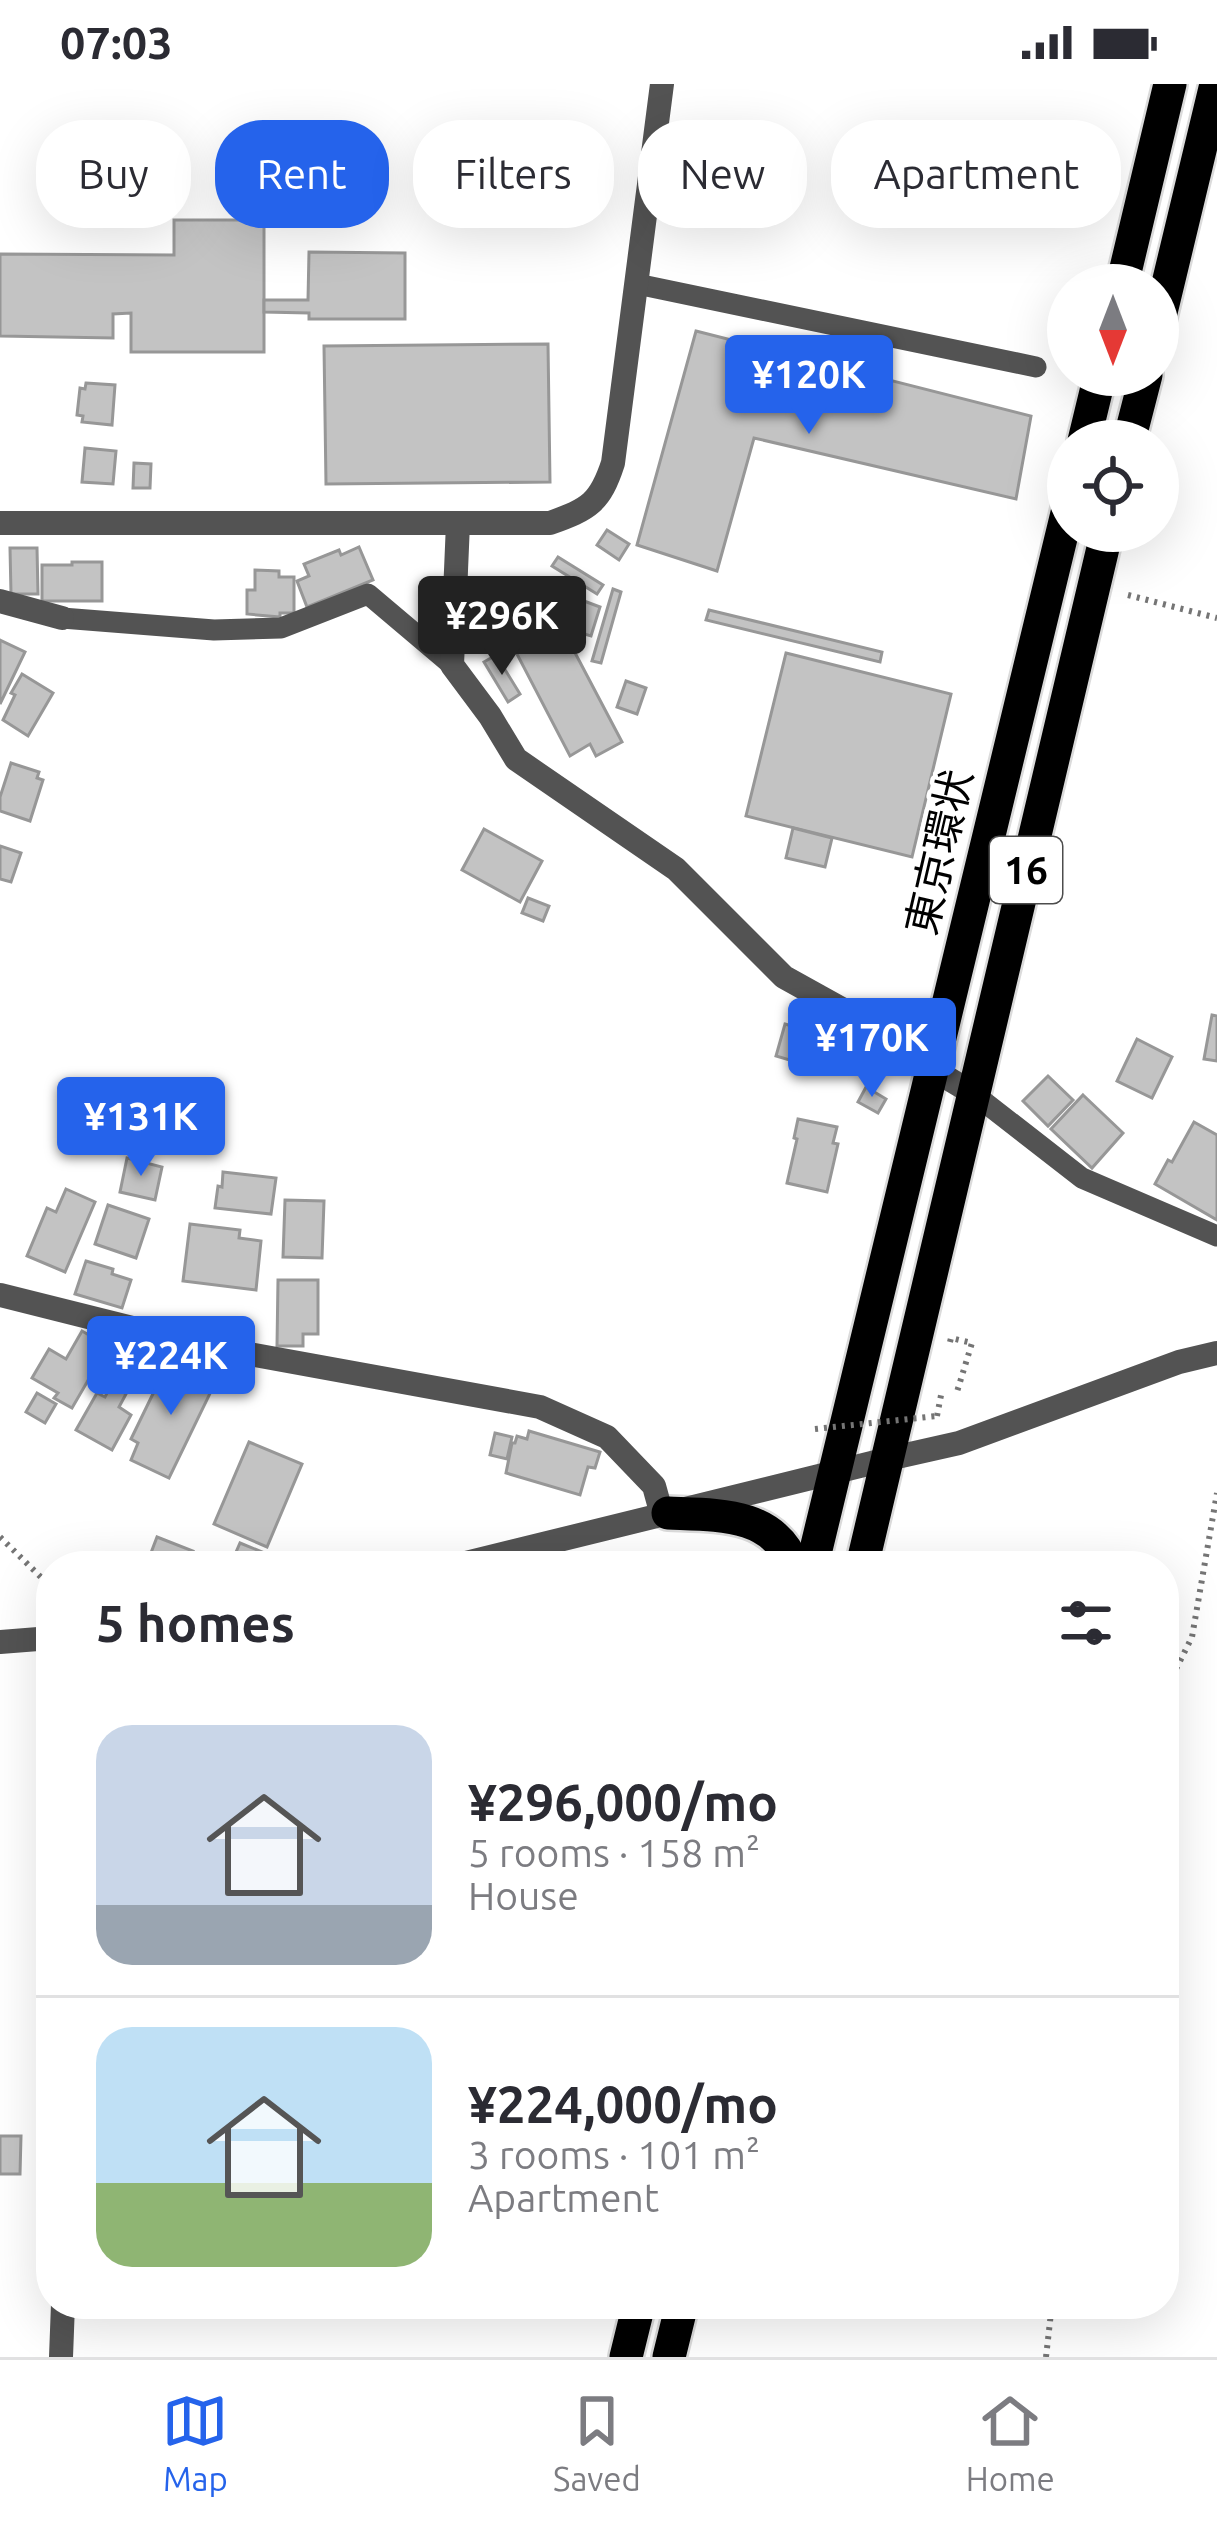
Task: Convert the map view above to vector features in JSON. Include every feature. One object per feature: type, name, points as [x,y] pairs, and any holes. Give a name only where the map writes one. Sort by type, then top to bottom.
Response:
[{"type":"highway","points":[[1127,264],[1170,84]]},
{"type":"highway","points":[[1173,264],[1216,84]]},
{"type":"highway","name":"東京環状","points":[[816,1551],[1058,552]]},
{"type":"highway","name":"16","points":[[866,1551],[1102,552]]},
{"type":"highway","points":[[665,1514],[750,1520],[776,1537],[787,1551]]},
{"type":"highway","points":[[626,2357],[635,2319]]},
{"type":"highway","points":[[669,2357],[678,2319]]},
{"type":"street","points":[[0,523],[550,523],[579,513],[604,491],[613,463],[662,84]]},
{"type":"street","points":[[458,523],[452,664],[516,759],[676,869],[784,977],[903,1043],[934,1070],[974,1094]]},
{"type":"street","points":[[0,601],[62,618]]},
{"type":"street","points":[[0,1295],[200,1345],[540,1407],[607,1438],[654,1486],[665,1514]]},
{"type":"street","points":[[515,1551],[959,1443],[1179,1362],[1217,1353]]},
{"type":"street","points":[[0,1642],[36,1639]]},
{"type":"street","points":[[61,2357],[62,2319]]},
{"type":"lane","points":[[637,284],[1036,367]]},
{"type":"lane","points":[[62,618],[214,630],[281,628],[368,595],[452,664]]},
{"type":"lane","points":[[974,1094],[1082,1178],[1217,1235]]},
{"type":"path","points":[[1093,586],[1217,618]]},
{"type":"path","points":[[948,1358],[951,1338],[972,1343],[956,1395]]},
{"type":"path","points":[[815,1429],[938,1417],[944,1377]]},
{"type":"path","points":[[1179,1663],[1192,1637],[1217,1492]]},
{"type":"path","points":[[0,1537],[36,1572]]},
{"type":"path","points":[[1046,2357],[1050,2319]]},
{"type":"building","points":[[191,220],[215,220],[215,228],[264,228],[264,352],[131,352],[131,313],[113,314],[113,338],[0,336],[0,254],[174,255],[174,228],[191,228]]},
{"type":"building","points":[[309,252],[405,253],[405,319],[309,319],[309,313],[264,312],[264,300],[308,300]]},
{"type":"building","points":[[696,331],[1031,416],[1016,499],[754,438],[717,571],[637,545]]},
{"type":"building","points":[[548,344],[550,482],[326,484],[324,346]]},
{"type":"building","points":[[86,383],[115,385],[112,425],[82,422],[83,416],[77,415],[80,388],[85,389]]},
{"type":"building","points":[[85,448],[116,451],[113,484],[82,482]]},
{"type":"building","points":[[134,463],[151,464],[150,488],[133,488]]},
{"type":"building","points":[[607,530],[629,544],[619,560],[597,545]]},
{"type":"building","points":[[359,547],[373,580],[307,607],[297,581],[309,576],[304,564]]},
{"type":"building","points":[[10,548],[37,548],[38,594],[11,594]]},
{"type":"building","points":[[558,557],[603,585],[597,594],[552,566]]},
{"type":"building","points":[[102,562],[102,601],[42,601],[42,565]]},
{"type":"building","points":[[255,570],[294,577],[294,613],[280,613],[280,617],[247,614],[247,590],[255,590]]},
{"type":"building","points":[[613,589],[621,592],[601,663],[592,661]]},
{"type":"building","points":[[543,592],[622,742],[596,756],[590,744],[570,756],[504,629],[524,618],[518,605]]},
{"type":"building","points":[[584,601],[600,607],[591,636],[574,631]]},
{"type":"building","points":[[709,610],[882,652],[880,662],[706,620]]},
{"type":"building","points":[[0,640],[25,652],[0,704]]},
{"type":"building","points":[[786,653],[951,694],[912,857],[746,816]]},
{"type":"building","points":[[496,655],[520,694],[508,702],[484,662]]},
{"type":"building","points":[[22,674],[53,693],[28,736],[3,720]]},
{"type":"building","points":[[626,681],[646,688],[637,714],[617,707]]},
{"type":"building","points":[[11,763],[39,772],[37,778],[43,780],[30,821],[0,811]]},
{"type":"building","points":[[793,828],[832,838],[825,867],[786,858]]},
{"type":"building","points":[[484,829],[542,861],[520,902],[462,870]]},
{"type":"building","points":[[0,846],[21,853],[11,882],[0,879]]},
{"type":"building","points":[[528,898],[549,906],[543,921],[522,913]]},
{"type":"building","points":[[1212,1015],[1217,1016],[1217,1061],[1204,1059]]},
{"type":"building","points":[[785,1024],[812,1032],[803,1064],[776,1056]]},
{"type":"building","points":[[1137,1039],[1172,1057],[1152,1098],[1117,1081]]},
{"type":"building","points":[[1048,1076],[1073,1100],[1048,1126],[1023,1101]]},
{"type":"building","points":[[866,1087],[886,1099],[878,1113],[858,1102]]},
{"type":"building","points":[[107,1095],[140,1104],[134,1125],[139,1126],[137,1133],[131,1131],[128,1141],[111,1137],[114,1123],[100,1119],[100,1104],[105,1105]]},
{"type":"building","points":[[1083,1095],[1123,1133],[1092,1168],[1051,1129]]},
{"type":"building","points":[[798,1119],[837,1127],[827,1192],[787,1183]]},
{"type":"building","points":[[1194,1122],[1217,1135],[1217,1220],[1155,1184]]},
{"type":"building","points":[[127,1158],[162,1167],[155,1200],[120,1192]]},
{"type":"building","points":[[223,1172],[276,1178],[271,1214],[215,1208]]},
{"type":"building","points":[[66,1189],[95,1202],[65,1272],[27,1256],[47,1208],[56,1212]]},
{"type":"building","points":[[285,1200],[324,1201],[322,1258],[283,1257]]},
{"type":"building","points":[[108,1205],[149,1219],[136,1258],[95,1244]]},
{"type":"building","points":[[190,1224],[240,1230],[239,1238],[261,1241],[256,1290],[183,1281]]},
{"type":"building","points":[[86,1261],[131,1280],[122,1308],[75,1294]]},
{"type":"building","points":[[278,1280],[318,1280],[318,1334],[303,1334],[303,1346],[277,1346]]},
{"type":"building","points":[[82,1331],[108,1346],[72,1408],[32,1378],[49,1349],[66,1359]]},
{"type":"building","points":[[178,1366],[195,1374],[199,1367],[218,1377],[169,1478],[131,1460],[138,1443],[131,1439],[165,1369],[174,1373]]},
{"type":"building","points":[[111,1385],[126,1394],[119,1407],[131,1415],[112,1450],[76,1430],[97,1393],[105,1397]]},
{"type":"building","points":[[37,1393],[56,1404],[45,1423],[26,1412]]},
{"type":"building","points":[[529,1431],[600,1452],[595,1468],[588,1467],[580,1495],[506,1473],[512,1443],[517,1436],[527,1439]]},
{"type":"building","points":[[495,1433],[512,1437],[507,1459],[490,1455]]},
{"type":"building","points":[[249,1442],[302,1464],[267,1547],[214,1524]]},
{"type":"building","points":[[157,1537],[193,1551],[152,1551]]},
{"type":"building","points":[[240,1543],[260,1551],[237,1551]]},
{"type":"building","points":[[0,2136],[21,2136],[20,2174],[0,2174]]}]
